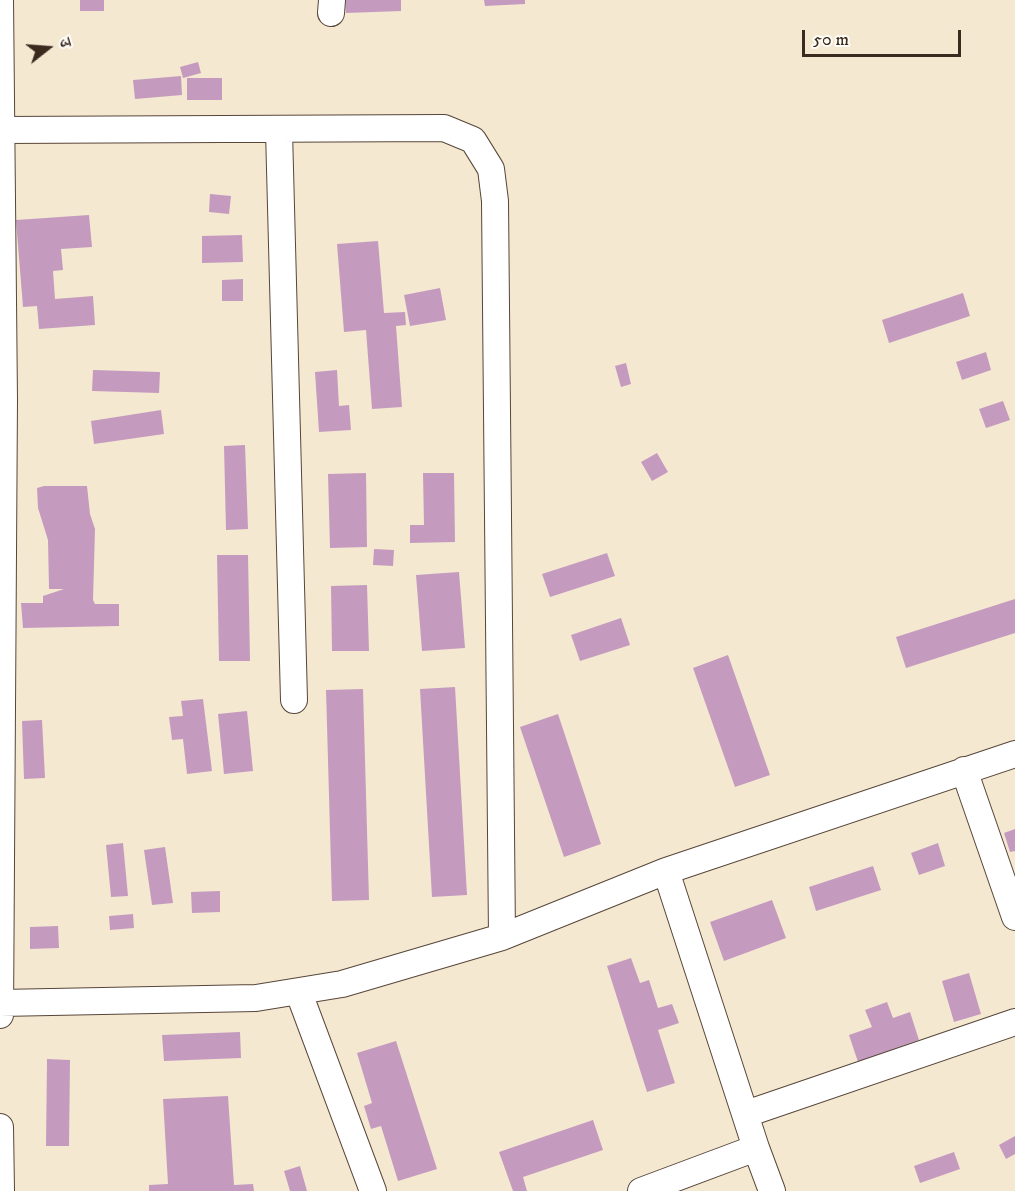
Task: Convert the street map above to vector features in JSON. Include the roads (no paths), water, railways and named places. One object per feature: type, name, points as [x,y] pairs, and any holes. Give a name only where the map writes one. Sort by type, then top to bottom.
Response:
[{"type":"street","points":[[0,0],[2,130],[0,1014]]},
{"type":"street","points":[[2,130],[279,131],[444,128],[473,140],[491,168],[495,201],[502,937]]},
{"type":"street","points":[[279,131],[294,700]]},
{"type":"street","points":[[0,1003],[256,998],[299,993],[342,984],[502,937],[666,871],[1015,754]]},
{"type":"street","points":[[964,770],[1015,917]]},
{"type":"street","points":[[666,871],[772,1191]]},
{"type":"street","points":[[299,993],[373,1191]]},
{"type":"street","points":[[746,1114],[1015,1022]]},
{"type":"street","points":[[0,1127],[1,1191]]},
{"type":"street","points":[[640,1191],[756,1148]]}]
